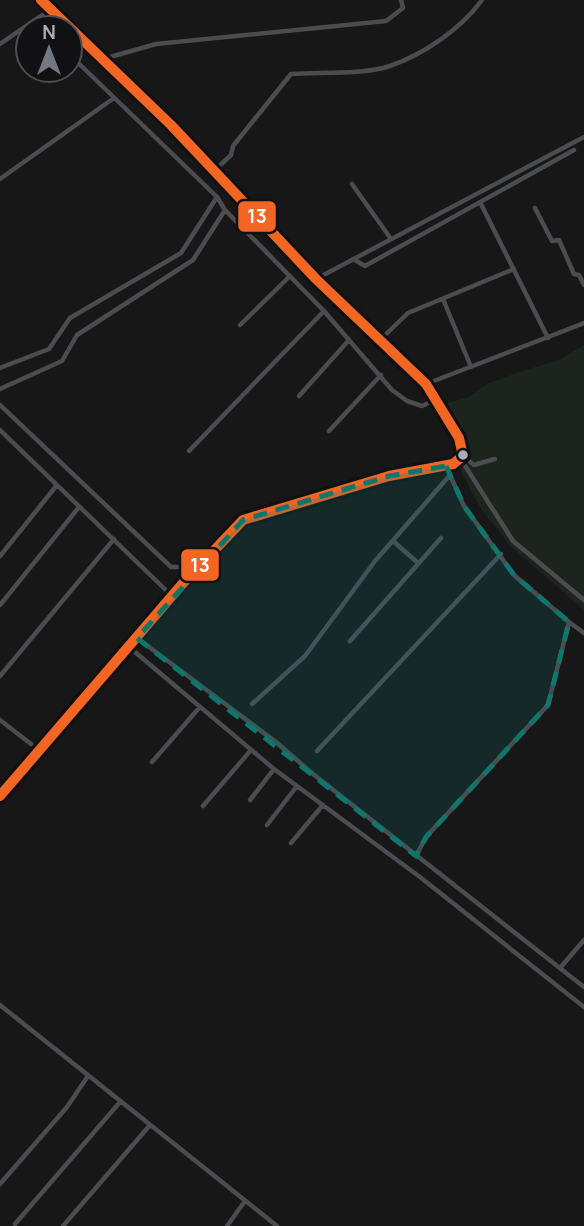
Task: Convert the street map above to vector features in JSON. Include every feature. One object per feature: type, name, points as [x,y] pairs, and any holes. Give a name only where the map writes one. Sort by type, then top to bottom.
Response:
[{"type":"street","points":[[41,0],[214,171],[316,279],[426,384],[458,438],[462,457],[513,541],[584,600]]},
{"type":"street","points":[[103,59],[156,44],[386,20],[403,8],[401,0]]},
{"type":"street","points":[[214,171],[232,155],[233,146],[291,74],[389,66],[453,32],[469,18],[482,0]]},
{"type":"street","points":[[0,44],[51,9]]},
{"type":"street","points":[[84,69],[217,197],[225,210],[324,311],[392,390],[407,401],[422,406],[435,400]]},
{"type":"street","points":[[0,179],[114,98]]},
{"type":"street","points":[[316,279],[584,137]]},
{"type":"street","points":[[353,259],[365,266],[574,150]]},
{"type":"street","points":[[352,184],[391,239]]},
{"type":"street","points":[[0,368],[49,349],[70,318],[181,253],[217,197]]},
{"type":"street","points":[[480,202],[548,338]]},
{"type":"street","points":[[535,208],[552,241],[559,240],[574,274],[579,275],[584,285]]},
{"type":"street","points":[[0,388],[62,361],[77,335],[193,260],[225,210]]},
{"type":"street","points":[[380,340],[408,313],[514,269]]},
{"type":"street","points":[[240,325],[290,276]]},
{"type":"street","points":[[443,299],[471,367]]},
{"type":"street","points":[[189,450],[324,311]]},
{"type":"street","points":[[426,384],[584,323]]},
{"type":"street","points":[[299,396],[349,340]]},
{"type":"street","points":[[328,431],[381,375]]},
{"type":"street","points":[[0,405],[171,567],[183,567],[192,574]]},
{"type":"street","points":[[0,430],[172,596]]},
{"type":"street","points":[[462,457],[474,465],[495,459]]},
{"type":"street","points":[[0,796],[172,596],[243,520],[389,476],[446,466],[462,457]]},
{"type":"street","points":[[446,466],[464,506],[514,575],[584,633]]},
{"type":"street","points":[[252,704],[305,656],[393,541],[451,474]]},
{"type":"street","points":[[0,556],[57,485]]},
{"type":"street","points":[[0,605],[79,507]]},
{"type":"street","points":[[350,640],[441,538]]},
{"type":"street","points":[[0,676],[114,539]]},
{"type":"street","points":[[393,541],[418,564]]},
{"type":"street","points":[[317,751],[501,554]]},
{"type":"street","points":[[416,856],[426,837],[548,705],[569,622]]},
{"type":"street","points":[[137,638],[276,742],[584,987]]},
{"type":"street","points":[[129,647],[274,769],[421,877],[584,1007]]},
{"type":"street","points":[[152,762],[199,708]]},
{"type":"street","points":[[0,720],[31,744]]},
{"type":"street","points":[[203,806],[251,750]]},
{"type":"street","points":[[250,800],[274,769]]},
{"type":"street","points":[[267,825],[297,786]]},
{"type":"street","points":[[291,843],[323,805]]},
{"type":"street","points":[[560,968],[584,940]]},
{"type":"street","points":[[0,1004],[277,1226]]},
{"type":"street","points":[[0,1184],[67,1107],[88,1076]]},
{"type":"street","points":[[15,1224],[120,1102]]},
{"type":"street","points":[[63,1226],[150,1125]]},
{"type":"street","points":[[227,1226],[245,1201]]},
{"type":"highlighted area","points":[[446,466],[464,506],[514,575],[569,622],[548,705],[426,837],[416,856],[137,638],[243,520],[389,476]]},
{"type":"shaded area","points":[[584,345],[584,610],[511,547],[481,509],[454,458],[470,447],[464,435],[438,406],[468,397],[487,384],[559,360]]},
{"type":"transit line","name":"13","points":[[0,796],[184,582],[243,520],[389,476],[453,464],[463,456],[459,438],[426,384],[316,279],[171,125],[41,0]]}]
